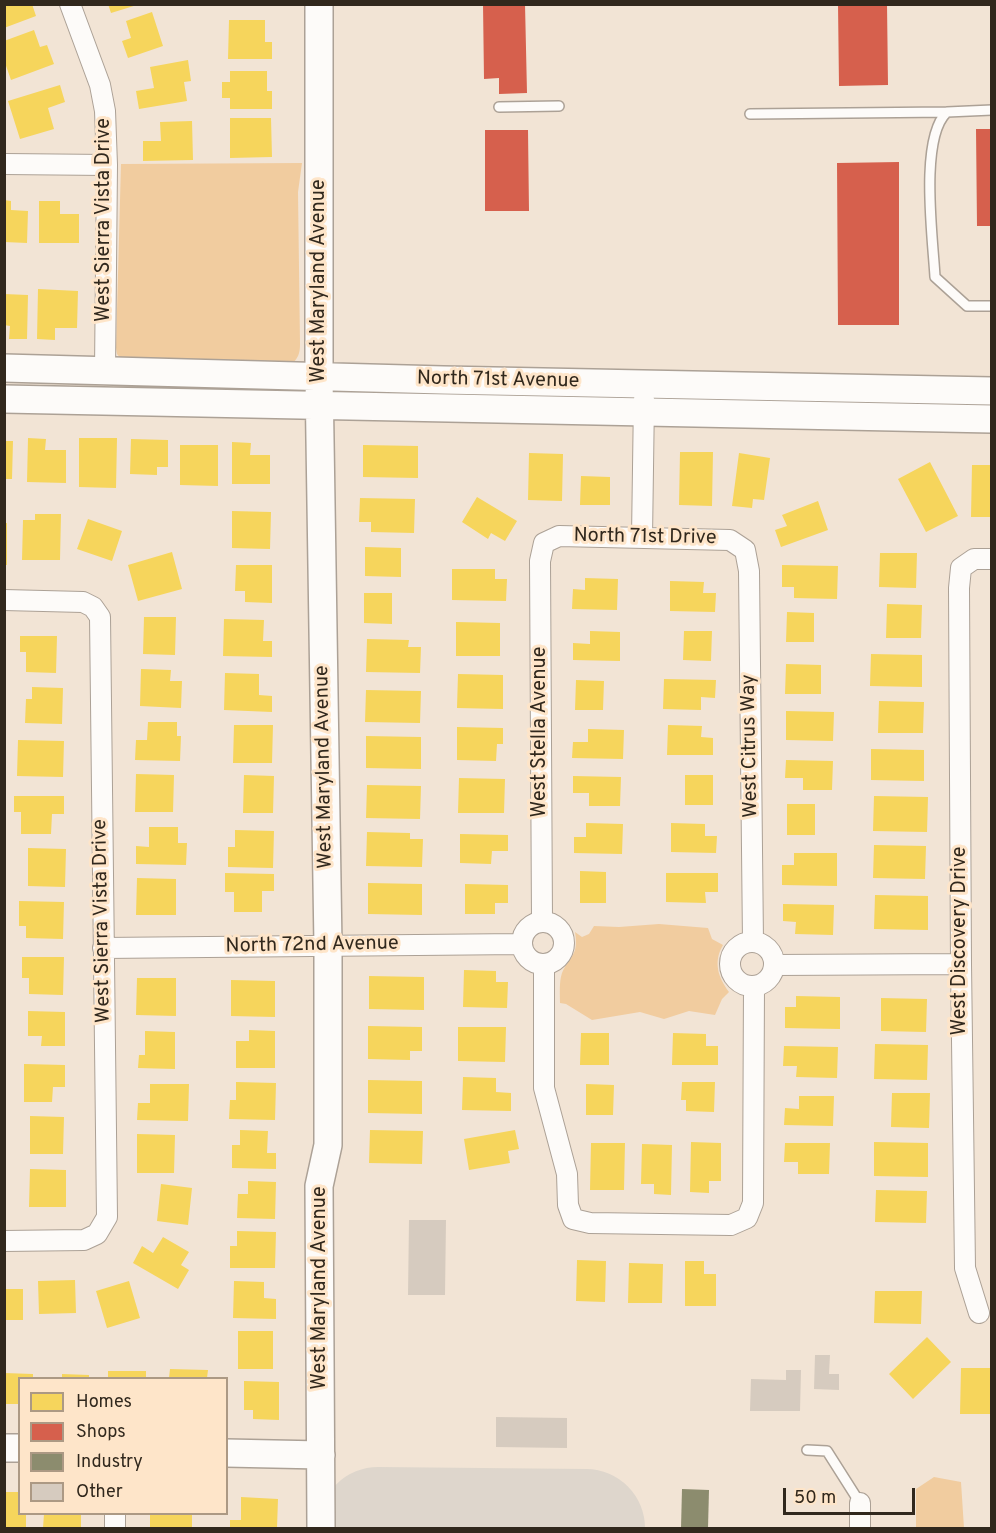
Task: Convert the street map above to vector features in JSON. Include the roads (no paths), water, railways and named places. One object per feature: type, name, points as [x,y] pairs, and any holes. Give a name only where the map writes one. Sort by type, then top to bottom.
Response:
[{"type":"street","name":"West Sierra Vista Drive","points":[[70,4],[100,85],[105,111],[107,165],[105,370]]},
{"type":"street","name":"West Maryland Avenue","points":[[319,4],[319,377],[327,945],[327,1146],[319,1186],[321,1528]]},
{"type":"street","points":[[4,164],[107,165]]},
{"type":"street","name":"North 71st Avenue","points":[[4,368],[644,385],[992,391]]},
{"type":"street","points":[[642,537],[644,385]]},
{"type":"street","name":"North 71st Avenue","points":[[4,399],[992,419]]},
{"type":"street","name":"North 71st Drive","points":[[544,543],[559,536],[730,540],[745,550]]},
{"type":"street","name":"West Stella Avenue","points":[[542,921],[540,561],[544,543]]},
{"type":"street","name":"West Citrus Way","points":[[745,550],[749,571],[753,942]]},
{"type":"street","name":"West Discovery Drive","points":[[979,1312],[965,1268],[960,588],[961,568],[974,559],[992,559]]},
{"type":"street","name":"West Sierra Vista Drive","points":[[4,600],[83,602],[93,607],[100,617],[107,1217],[97,1234],[84,1240],[4,1241]]},
{"type":"street","points":[[542,921],[556,926],[561,931],[564,945],[557,959],[537,964],[526,956],[521,944],[522,937],[529,926],[542,921]]},
{"type":"street","points":[[753,942],[765,946],[770,951],[774,965],[766,982],[753,987],[735,980],[729,961],[735,949],[740,945],[753,942]]},
{"type":"street","name":"North 72nd Avenue","points":[[103,948],[521,944]]},
{"type":"street","points":[[544,964],[544,1088],[567,1174],[568,1204],[573,1219],[590,1223],[731,1226],[747,1218],[753,1203],[753,987]]},
{"type":"street","points":[[774,965],[961,964]]},
{"type":"street","points":[[228,1452],[321,1455]]},
{"type":"street","points":[[860,1503],[860,1528]]},
{"type":"lane","points":[[498,107],[559,106]]},
{"type":"lane","points":[[750,114],[992,110]]},
{"type":"lane","points":[[947,112],[939,119],[930,160],[935,277],[967,306],[992,306]]},
{"type":"lane","points":[[807,1450],[827,1451],[860,1503]]}]
